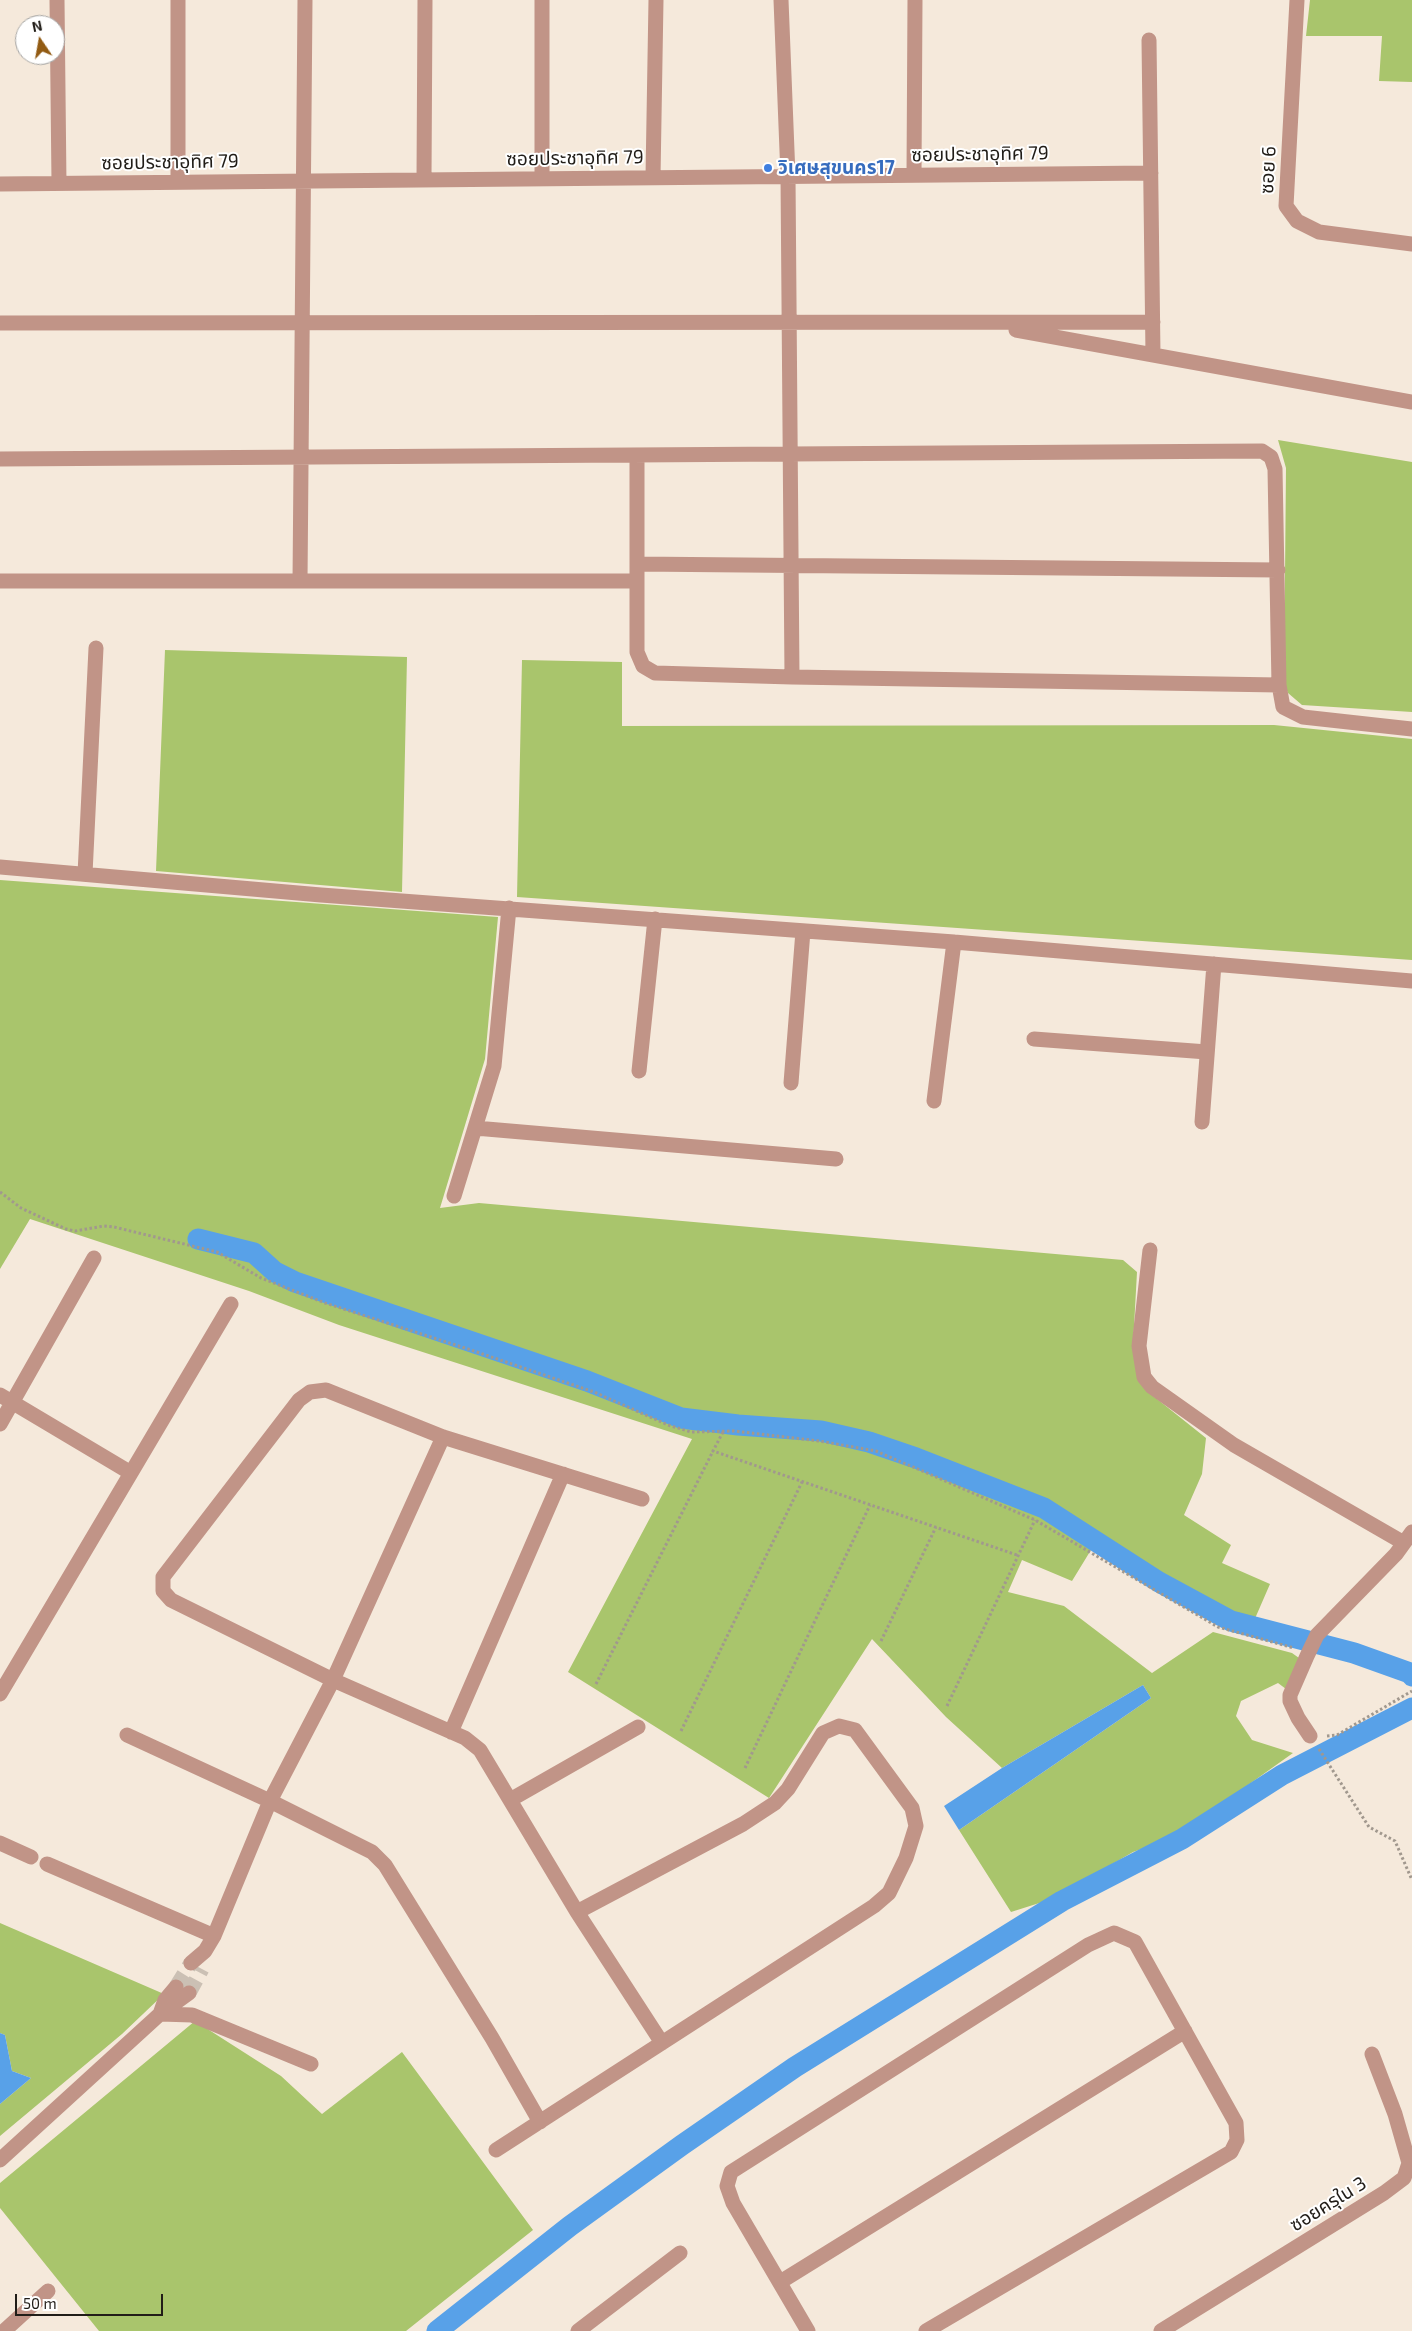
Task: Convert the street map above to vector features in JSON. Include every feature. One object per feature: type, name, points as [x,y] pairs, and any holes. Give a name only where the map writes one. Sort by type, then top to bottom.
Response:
[{"type":"street","points":[[58,0],[58,183]]},
{"type":"street","points":[[178,0],[178,182]]},
{"type":"street","points":[[300,581],[305,180],[305,0]]},
{"type":"street","points":[[424,179],[425,0]]},
{"type":"street","points":[[542,0],[542,178]]},
{"type":"street","points":[[654,177],[656,0]]},
{"type":"street","points":[[781,0],[788,176],[792,678]]},
{"type":"street","points":[[914,175],[915,0]]},
{"type":"street","name":"ซอย 6","points":[[1297,0],[1286,206],[1296,221],[1319,232],[1412,244]]},
{"type":"street","points":[[1149,40],[1153,355]]},
{"type":"street","name":"ซอยประชาอุทิศ 79","points":[[0,184],[1151,173]]},
{"type":"street","points":[[978,322],[1412,402]]},
{"type":"street","points":[[0,323],[1153,322]]},
{"type":"street","points":[[0,459],[1262,452],[1272,457],[1275,469],[1279,685],[1283,707],[1303,717],[1412,729]]},
{"type":"street","points":[[637,456],[636,652],[643,666],[655,673],[792,678],[1279,685]]},
{"type":"street","points":[[637,564],[1278,570]]},
{"type":"street","points":[[0,581],[637,581]]},
{"type":"street","points":[[85,874],[96,648]]},
{"type":"street","points":[[0,867],[655,920],[954,942],[1412,981]]},
{"type":"street","points":[[454,1196],[494,1066],[509,908]]},
{"type":"street","points":[[638,1071],[655,920]]},
{"type":"street","points":[[791,1083],[804,931]]},
{"type":"street","points":[[934,1101],[954,942]]},
{"type":"street","points":[[1202,1122],[1214,964]]},
{"type":"street","points":[[1034,1039],[1207,1052]]},
{"type":"street","points":[[475,1128],[836,1159]]},
{"type":"street","points":[[1150,1250],[1139,1346],[1144,1377],[1148,1382],[1234,1445],[1408,1538],[1305,1650],[1290,1701],[1294,1712],[1315,1739]]},
{"type":"street","points":[[0,1424],[6,1399],[94,1258]]},
{"type":"street","points":[[0,1694],[231,1304]]},
{"type":"street","points":[[642,1499],[443,1437],[326,1390],[310,1392],[299,1400],[163,1577],[163,1591],[171,1600],[333,1680],[465,1738],[480,1750],[577,1912],[662,2043]]},
{"type":"street","points":[[6,1399],[131,1473]]},
{"type":"street","points":[[197,1966],[214,1936],[270,1801],[333,1680],[443,1437]]},
{"type":"street","points":[[452,1732],[563,1474]]},
{"type":"street","points":[[496,2150],[874,1906],[889,1893],[906,1858],[916,1826],[912,1808],[855,1730],[840,1726],[823,1733],[788,1789],[775,1803],[743,1824],[577,1912]]},
{"type":"street","points":[[510,1800],[638,1727]]},
{"type":"street","points":[[126,1735],[270,1801],[372,1852],[385,1866],[492,2038],[540,2122]]},
{"type":"street","points":[[0,1843],[32,1857]]},
{"type":"street","points":[[47,1864],[214,1936]]},
{"type":"street","points":[[808,2331],[733,2203],[728,2186],[731,2172],[1088,1944],[1114,1933],[1135,1942],[1236,2122],[1237,2140],[1231,2152],[926,2331]]},
{"type":"street","points":[[0,2160],[160,2014],[165,2000],[182,1990]]},
{"type":"street","points":[[160,2014],[192,2015],[311,2064]]},
{"type":"street","points":[[780,2282],[1185,2031]]},
{"type":"street","name":"ซอยครุใน 3","points":[[1161,2331],[1384,2193],[1404,2178],[1409,2163],[1395,2114],[1372,2054]]},
{"type":"street","points":[[578,2331],[680,2253]]},
{"type":"street","points":[[4,2331],[48,2291]]},
{"type":"path","points":[[0,1192],[21,1208],[66,1229],[74,1231],[104,1226],[114,1227],[217,1252],[261,1278],[325,1304],[468,1348],[585,1389],[668,1425],[691,1432],[734,1431],[819,1441],[876,1451],[1035,1520],[1218,1627],[1305,1650]]},
{"type":"path","points":[[596,1684],[723,1432]]},
{"type":"path","points":[[713,1452],[1017,1555]]},
{"type":"path","points":[[681,1732],[802,1482]]},
{"type":"path","points":[[745,1768],[870,1504]]},
{"type":"path","points":[[947,1706],[1035,1520]]},
{"type":"path","points":[[881,1641],[936,1527]]},
{"type":"path","points":[[1412,1691],[1337,1736],[1315,1739],[1369,1827],[1395,1841],[1412,1880]]},
{"type":"green space","points":[[1310,0],[1412,0],[1412,82],[1379,81],[1382,36],[1306,36]]},
{"type":"green space","points":[[1278,440],[1412,462],[1412,712],[1302,705],[1288,693],[1284,684],[1286,468]]},
{"type":"green space","points":[[165,650],[407,657],[402,892],[156,871]]},
{"type":"green space","points":[[522,660],[622,662],[622,726],[1274,725],[1412,739],[1412,960],[517,897]]},
{"type":"green space","points":[[0,880],[498,917],[485,1059],[440,1208],[479,1203],[1123,1260],[1137,1272],[1133,1345],[1152,1395],[1206,1438],[1202,1474],[1184,1515],[1231,1545],[1222,1563],[1270,1584],[1250,1630],[1205,1614],[1094,1545],[1072,1581],[1022,1560],[1008,1592],[1064,1606],[1152,1673],[1213,1632],[1292,1653],[1299,1658],[1286,1689],[1278,1683],[1241,1701],[1236,1716],[1252,1740],[1293,1753],[1175,1837],[1133,1852],[1052,1899],[1011,1912],[959,1830],[1151,1698],[1143,1685],[1002,1768],[946,1717],[872,1639],[769,1798],[568,1672],[692,1439],[339,1325],[249,1291],[30,1219],[0,1269]]},
{"type":"green space","points":[[0,1923],[164,1994],[122,2034],[0,2136],[0,2104],[31,2078],[12,2071],[5,2035],[0,2033]]},
{"type":"green space","points":[[195,2021],[281,2076],[322,2114],[402,2052],[533,2230],[406,2331],[99,2331],[0,2208],[0,2183]]},
{"type":"water","points":[[1143,1685],[1151,1698],[959,1830],[944,1806],[1002,1768]]},
{"type":"water","points":[[0,2033],[5,2035],[12,2071],[31,2078],[0,2104]]},
{"type":"waterway","points":[[198,1239],[254,1253],[275,1272],[295,1282],[587,1381],[681,1418],[738,1425],[821,1431],[869,1442],[916,1458],[1044,1508],[1159,1582],[1231,1621],[1354,1653],[1410,1673],[1412,1676]]},
{"type":"waterway","points":[[437,2331],[570,2226],[682,2145],[795,2067],[1062,1901],[1182,1839],[1282,1775],[1412,1708]]},
{"type":"tunnel","points":[[176,1987],[191,1963]]},
{"type":"tunnel","points":[[189,1993],[202,1969]]},
{"type":"place","name":"วิเศษสุขนคร17","points":[[768,168]]}]
